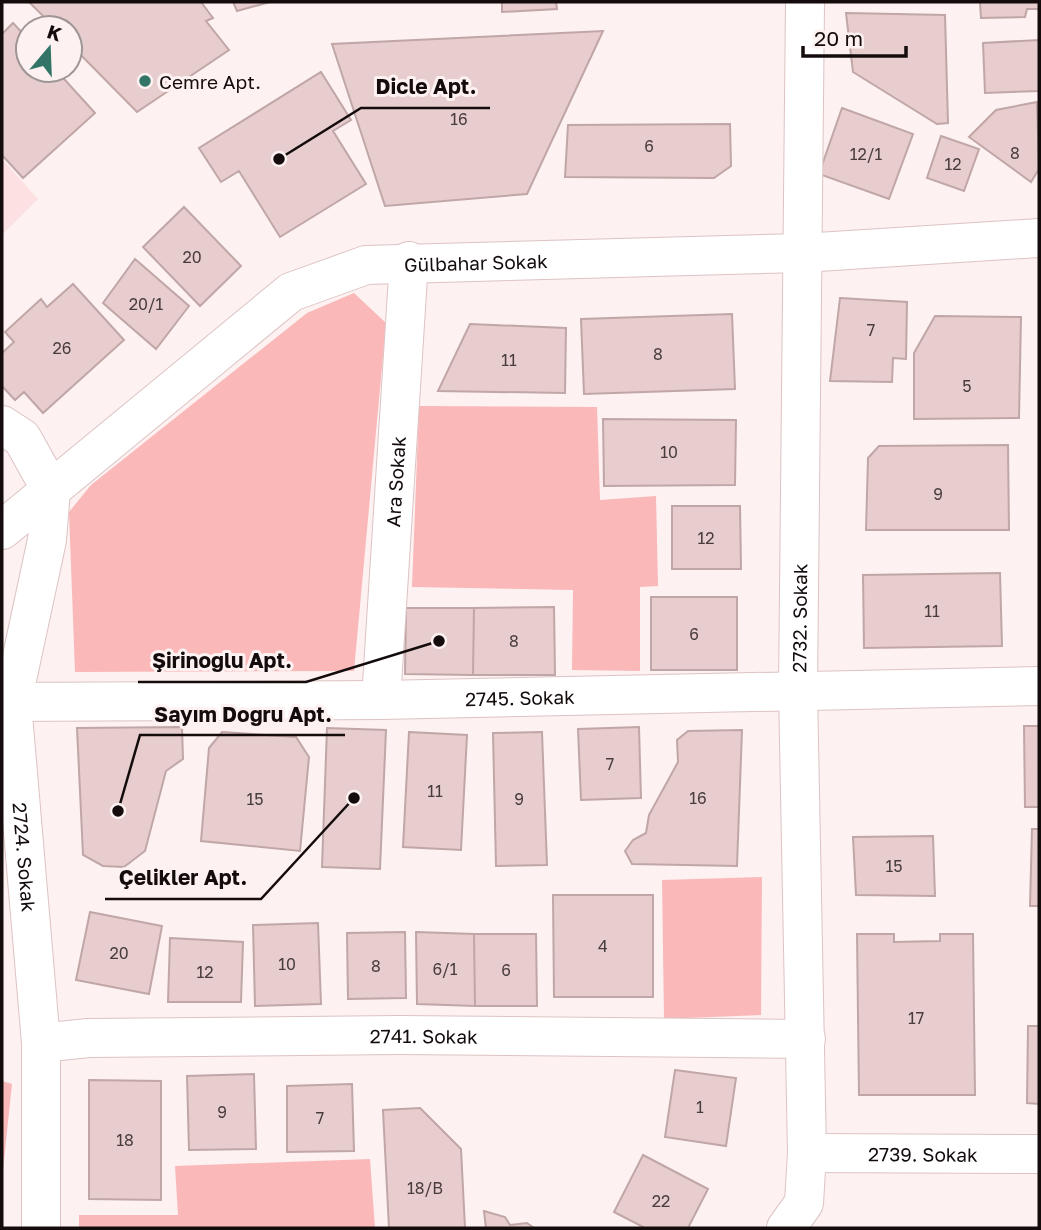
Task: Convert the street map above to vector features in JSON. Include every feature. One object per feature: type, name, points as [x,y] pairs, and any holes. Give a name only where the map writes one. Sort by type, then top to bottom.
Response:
[{"type":"street","name":"2732. Sokak","points":[[786,1228],[804,1203],[807,1153],[798,690],[805,2]]},
{"type":"street","name":"Gülbahar Sokak","points":[[2,530],[291,292],[366,265],[408,261],[802,253],[1039,238]]},
{"type":"street","name":"Ara Sokak","points":[[381,700],[408,261]]},
{"type":"street","points":[[2,425],[22,438],[51,490]]},
{"type":"street","name":"2724. Sokak","points":[[41,1228],[41,1043],[7,702],[47,540],[51,490]]},
{"type":"street","name":"2745. Sokak","points":[[7,702],[381,700],[1039,686]]},
{"type":"street","name":"2741. Sokak","points":[[41,1043],[88,1038],[399,1035],[806,1039]]},
{"type":"street","name":"2739. Sokak","points":[[807,1153],[1039,1154]]},
{"type":"shaded area","points":[[2,159],[38,199],[2,235]]},
{"type":"shaded area","points":[[354,293],[386,323],[354,671],[75,672],[69,512],[91,485],[307,313]]},
{"type":"shaded area","points":[[419,406],[597,407],[600,500],[656,496],[658,586],[640,587],[640,671],[572,670],[573,590],[412,587]]},
{"type":"shaded area","points":[[762,877],[761,1015],[664,1019],[662,880]]},
{"type":"shaded area","points":[[2,1081],[12,1084],[2,1179]]},
{"type":"shaded area","points":[[370,1159],[375,1228],[79,1228],[79,1215],[178,1215],[175,1166]]},
{"type":"building","name":"Cemre Apt.","points":[[29,2],[201,2],[213,18],[206,21],[229,50],[137,112],[84,58],[84,14],[41,14]]},
{"type":"building","points":[[233,2],[270,2],[237,11]]},
{"type":"building","points":[[502,2],[556,2],[557,9],[502,12]]},
{"type":"building","points":[[980,2],[1039,2],[1039,9],[1027,9],[1025,17],[981,18]]},
{"type":"building","points":[[846,13],[945,15],[948,123],[937,124],[853,72]]},
{"type":"building","points":[[14,24],[14,84],[69,84],[95,113],[23,178],[2,155],[2,34]]},
{"type":"building","points":[[603,31],[527,194],[385,206],[332,44]]},
{"type":"building","points":[[1039,40],[1039,91],[985,93],[983,43]]},
{"type":"building","points":[[321,72],[351,120],[333,131],[366,184],[280,237],[239,171],[221,182],[199,148]]},
{"type":"building","points":[[1037,102],[1039,169],[1031,182],[969,137],[996,110]]},
{"type":"building","points":[[842,108],[913,134],[889,199],[819,174]]},
{"type":"building","points":[[730,124],[731,166],[714,178],[565,177],[568,125]]},
{"type":"building","points":[[941,136],[979,149],[964,191],[927,178]]},
{"type":"building","points":[[184,207],[241,266],[200,306],[143,247]]},
{"type":"building","points":[[135,259],[189,306],[156,349],[103,303]]},
{"type":"building","points":[[73,284],[124,340],[43,413],[24,392],[15,400],[2,386],[2,353],[14,342],[5,332],[41,299],[47,307]]},
{"type":"building","points":[[840,298],[907,302],[906,359],[893,358],[892,382],[830,381]]},
{"type":"building","points":[[732,314],[735,389],[584,394],[581,319]]},
{"type":"building","points":[[935,316],[1021,317],[1019,418],[914,419],[914,353]]},
{"type":"building","points":[[470,324],[566,328],[565,393],[438,391]]},
{"type":"building","points":[[603,419],[736,420],[735,485],[604,486]]},
{"type":"building","points":[[1008,445],[1009,530],[866,530],[868,458],[879,446]]},
{"type":"building","points":[[672,506],[740,506],[741,569],[672,569]]},
{"type":"building","points":[[1000,573],[1002,646],[864,648],[863,575]]},
{"type":"building","points":[[651,597],[737,597],[737,670],[651,670]]},
{"type":"building","points":[[554,607],[555,675],[473,675],[474,608]]},
{"type":"building","points":[[406,608],[474,608],[473,675],[405,674]]},
{"type":"building","points":[[1024,726],[1039,726],[1039,807],[1025,807]]},
{"type":"building","points":[[182,727],[183,759],[166,771],[145,851],[124,867],[103,866],[83,855],[77,728]]},
{"type":"building","points":[[639,727],[641,798],[581,800],[578,729]]},
{"type":"building","points":[[327,728],[386,730],[380,869],[322,867]]},
{"type":"building","points":[[742,730],[737,866],[632,864],[625,851],[633,840],[646,833],[649,815],[678,762],[677,740],[688,731]]},
{"type":"building","points":[[222,732],[296,737],[309,757],[300,851],[201,841],[209,748]]},
{"type":"building","points":[[409,732],[467,735],[461,850],[403,847]]},
{"type":"building","points":[[542,732],[547,865],[496,866],[493,733]]},
{"type":"building","points":[[1032,829],[1039,829],[1039,906],[1030,906]]},
{"type":"building","points":[[933,836],[935,896],[856,895],[853,837]]},
{"type":"building","points":[[553,895],[653,895],[653,997],[554,997]]},
{"type":"building","points":[[90,912],[162,926],[149,994],[76,980]]},
{"type":"building","points":[[318,923],[321,1004],[255,1006],[253,925]]},
{"type":"building","points":[[405,932],[406,998],[348,999],[347,933]]},
{"type":"building","points":[[416,932],[474,934],[475,1006],[417,1004]]},
{"type":"building","points":[[474,934],[536,934],[537,1006],[475,1006]]},
{"type":"building","points":[[857,934],[894,934],[894,942],[940,941],[940,934],[973,934],[975,1095],[859,1095]]},
{"type":"building","points":[[170,938],[243,942],[241,1002],[168,1002]]},
{"type":"building","points":[[1028,1026],[1039,1026],[1039,1104],[1027,1103]]},
{"type":"building","points":[[675,1070],[736,1078],[726,1146],[665,1137]]},
{"type":"building","points":[[254,1074],[256,1149],[189,1150],[187,1076]]},
{"type":"building","points":[[89,1080],[161,1081],[161,1200],[89,1199]]},
{"type":"building","points":[[352,1084],[354,1151],[287,1152],[287,1086]]},
{"type":"building","points":[[420,1108],[461,1149],[465,1228],[389,1228],[383,1110]]},
{"type":"building","points":[[643,1155],[708,1189],[688,1228],[645,1228],[614,1212]]},
{"type":"building","points":[[484,1211],[505,1217],[510,1225],[527,1223],[534,1228],[486,1228]]},
{"type":"place","name":"Cemre Apt.","points":[[145,81]]},
{"type":"place","name":"Dicle Apt.","points":[[279,159]]},
{"type":"place","name":"Şirinoğlu Apt.","points":[[439,641]]},
{"type":"place","name":"Çelikler Apt.","points":[[354,798]]},
{"type":"place","name":"Sayım Doğru Apt.","points":[[118,811]]}]
